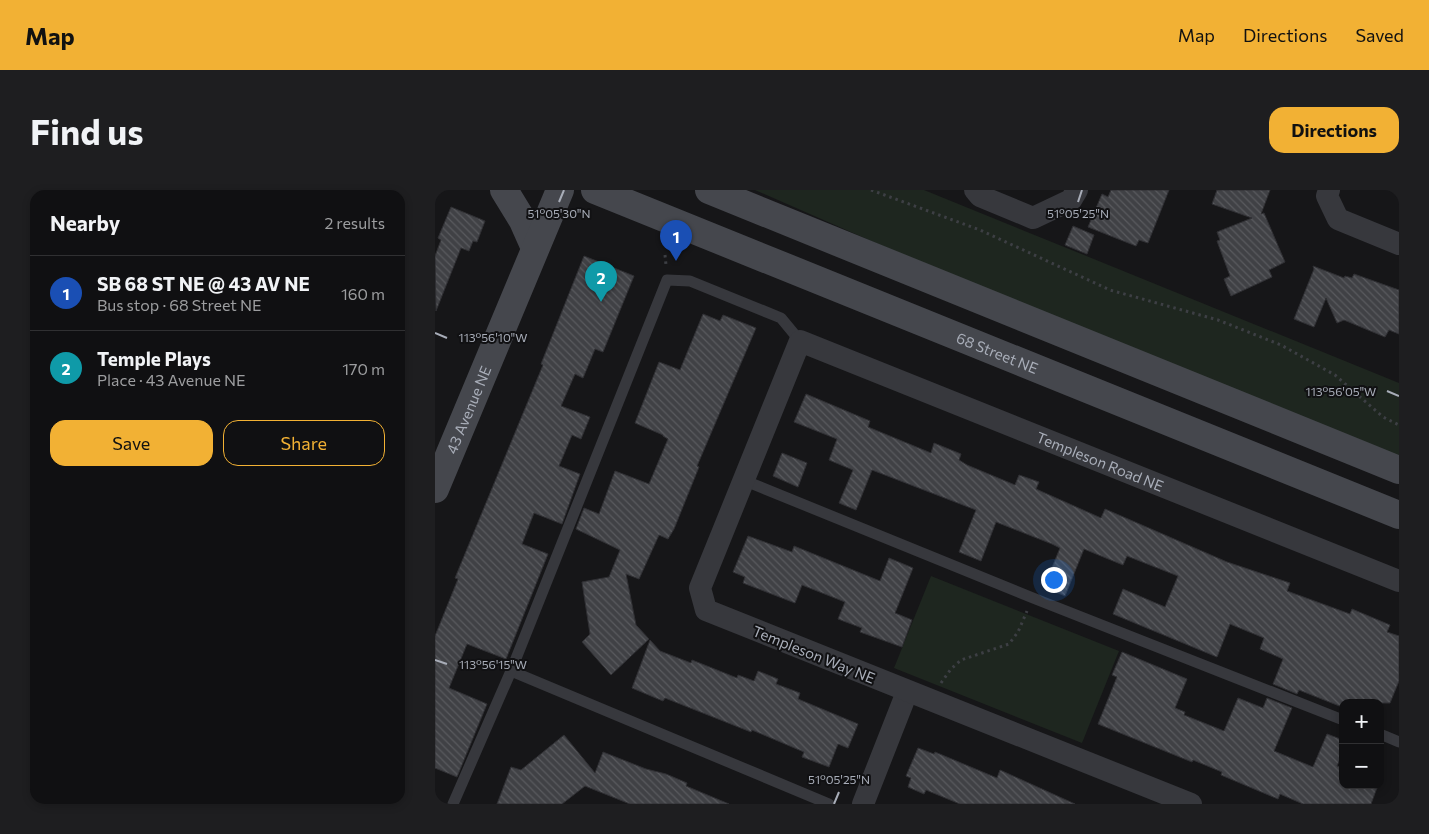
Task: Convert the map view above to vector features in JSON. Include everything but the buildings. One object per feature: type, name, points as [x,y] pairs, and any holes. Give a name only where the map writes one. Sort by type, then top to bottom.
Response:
[{"type":"main road","points":[[504,190],[523,220],[535,248]]},
{"type":"main road","name":"43 Avenue NE","points":[[435,489],[560,190]]},
{"type":"main road","name":"68 Street NE","points":[[595,190],[1399,515]]},
{"type":"main road","points":[[713,191],[1399,470]]},
{"type":"street","points":[[975,190],[979,196],[1033,218],[1071,200],[1077,190]]},
{"type":"street","points":[[1329,190],[1327,196],[1338,219],[1399,244]]},
{"type":"street","name":"Templeson Way NE","points":[[800,342],[700,588],[707,610],[933,702],[1159,798],[1191,804]]},
{"type":"street","name":"Templeson Road NE","points":[[800,342],[1399,581]]},
{"type":"street","points":[[863,804],[907,692]]},
{"type":"lane","points":[[453,804],[511,671],[667,280],[690,281],[781,318],[800,342]]},
{"type":"lane","points":[[743,480],[1033,598],[1339,718]]},
{"type":"lane","points":[[511,671],[829,804]]},
{"type":"lane","points":[[1384,736],[1399,742]]},
{"type":"path","points":[[871,190],[980,230],[1111,290],[1218,320],[1281,345],[1335,375],[1383,416],[1399,425]]},
{"type":"path","points":[[933,702],[943,678],[961,660],[1009,644],[1018,632],[1033,598]]},
{"type":"shaded area","points":[[755,190],[924,190],[1399,383],[1399,456],[942,272]]},
{"type":"shaded area","points":[[931,576],[1119,651],[1082,743],[894,668]]},
{"type":"place","name":"SB 68 ST NE @ 43 AV NE","points":[[676,261]]},
{"type":"place","name":"Temple Plays","points":[[601,302]]}]
